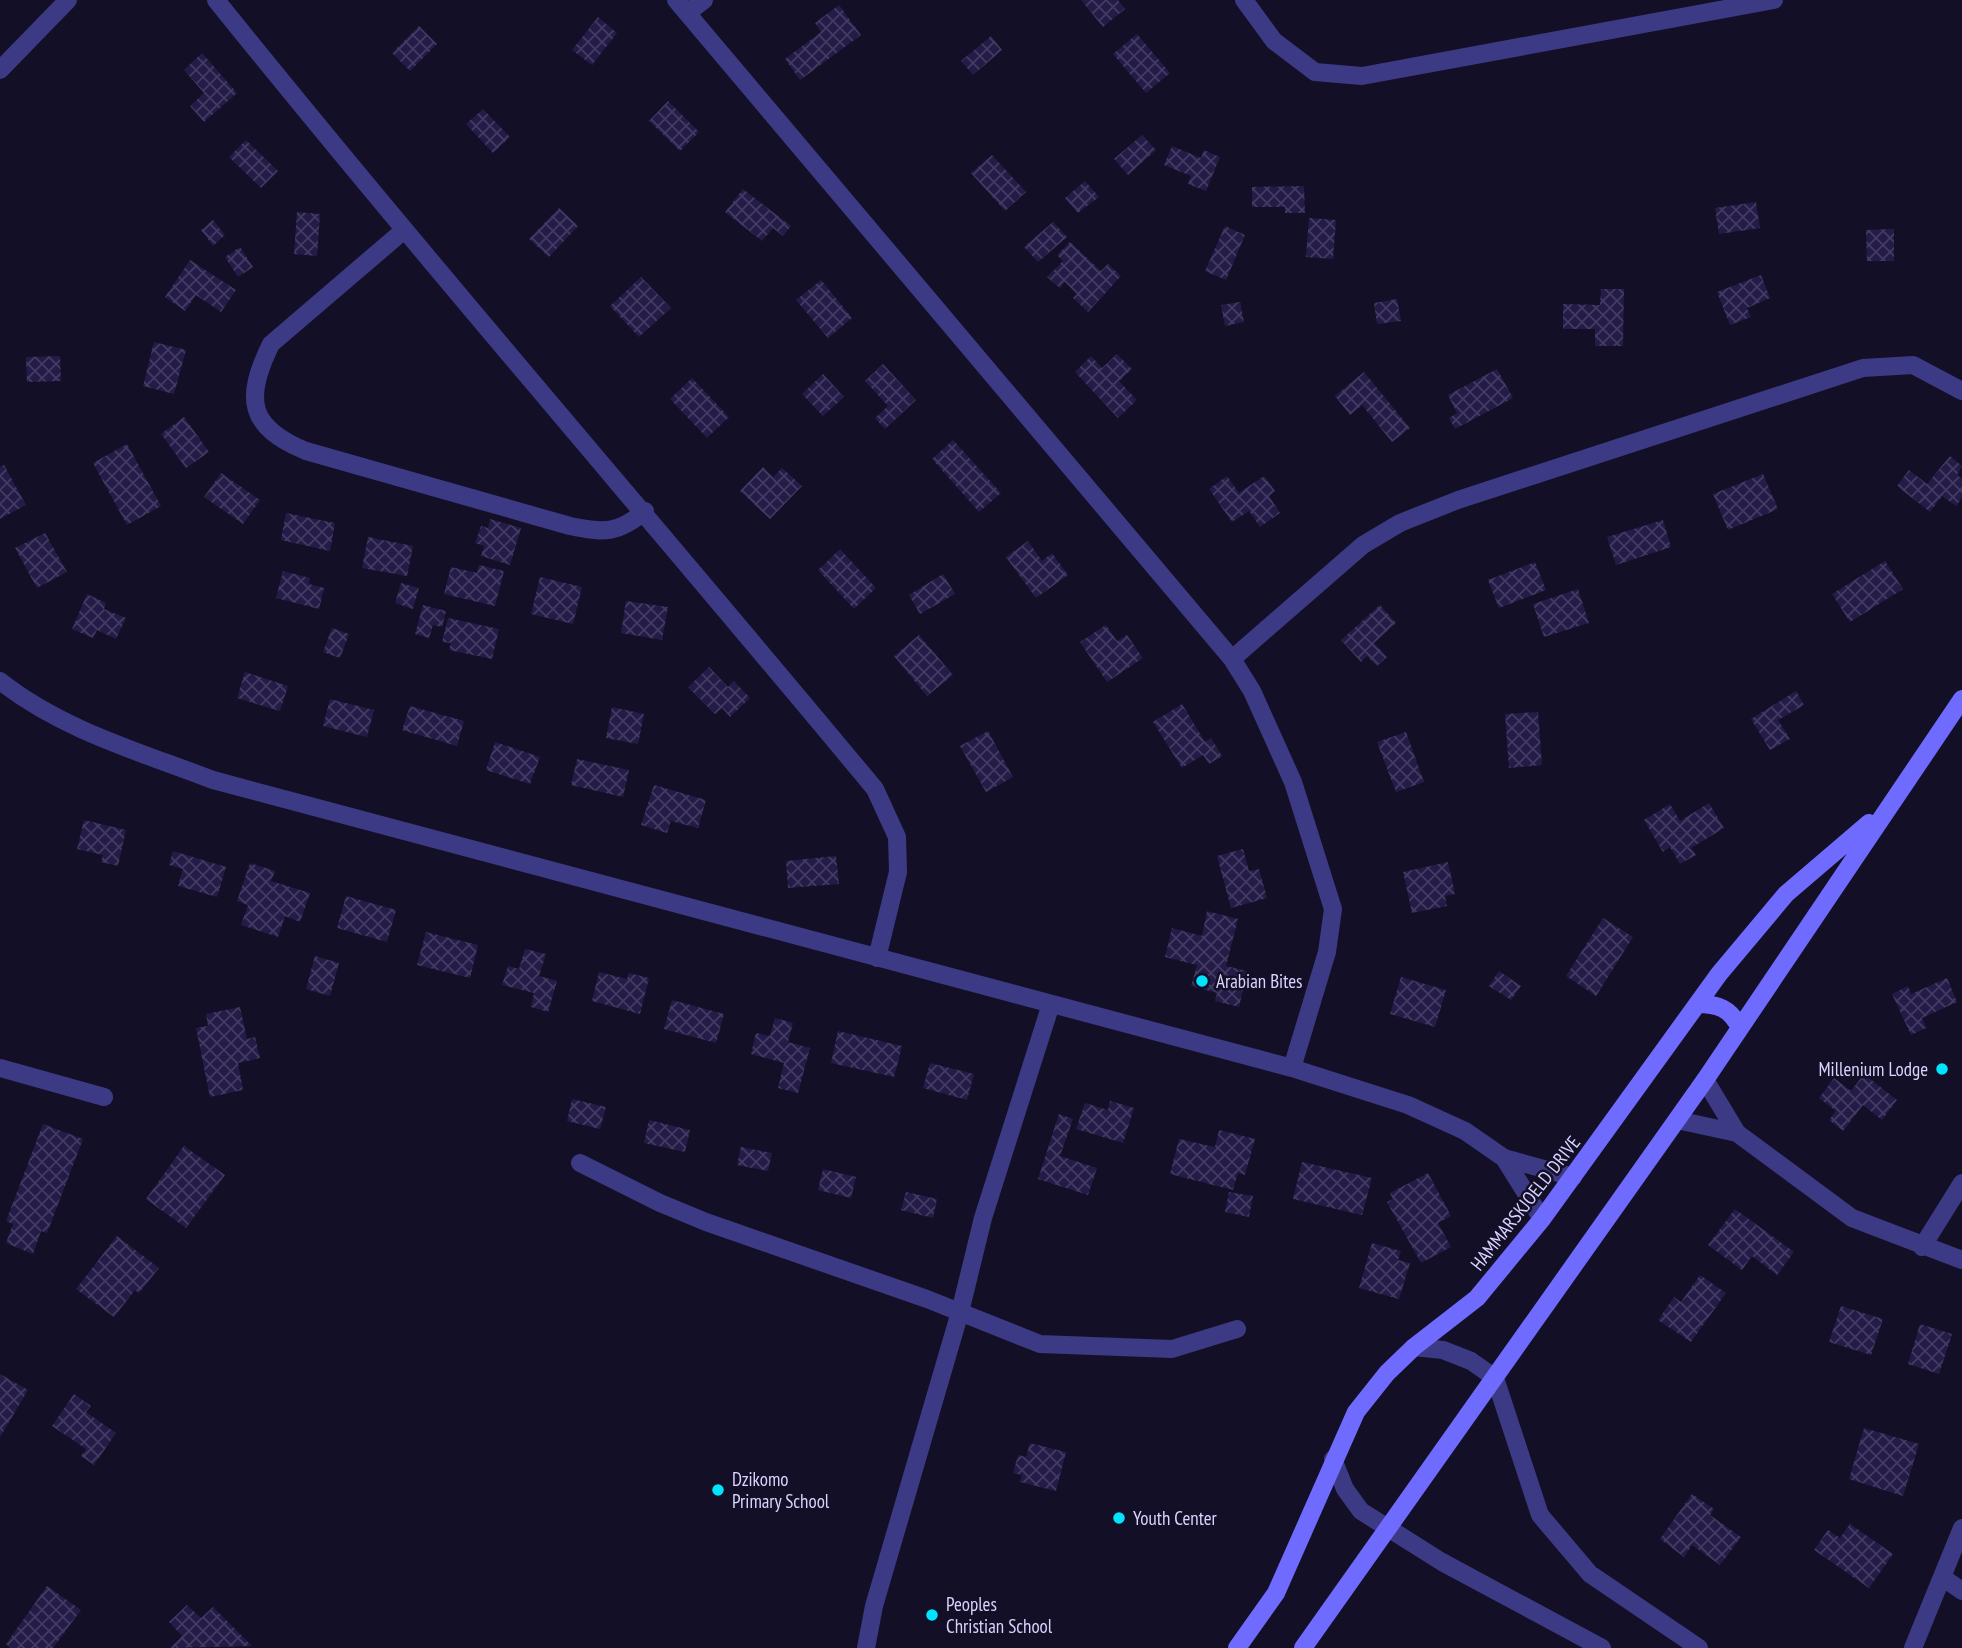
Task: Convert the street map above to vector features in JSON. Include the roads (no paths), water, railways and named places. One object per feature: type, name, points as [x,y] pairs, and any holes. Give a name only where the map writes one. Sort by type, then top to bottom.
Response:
[{"type":"main road","name":"HAMMARSKJOELD DRIVE","points":[[1303,1648],[1705,1080],[1962,699]]},
{"type":"main road","name":"HAMMARSKJOELD DRIVE","points":[[1237,1648],[1276,1593],[1315,1512],[1334,1459],[1356,1412],[1387,1373],[1414,1347],[1477,1298],[1542,1219],[1697,1004],[1786,894],[1887,807]]},
{"type":"main road","points":[[1697,1004],[1724,1008],[1733,1014],[1740,1028]]},
{"type":"street","points":[[0,70],[68,0]]},
{"type":"street","points":[[216,0],[403,231],[645,510],[875,789],[897,837],[898,872],[877,958]]},
{"type":"street","points":[[704,0],[682,7],[1232,659],[1252,691],[1293,782],[1333,909],[1327,952],[1292,1068]]},
{"type":"street","points":[[1244,0],[1274,41],[1315,72],[1362,76],[1774,0]]},
{"type":"street","points":[[403,231],[271,345],[258,370],[253,397],[261,421],[279,440],[306,451],[570,526],[596,531],[625,528],[645,510]]},
{"type":"street","points":[[1232,659],[1363,545],[1400,523],[1458,500],[1863,368],[1913,365],[1962,391]]},
{"type":"street","points":[[0,681],[22,698],[73,727],[213,780],[1292,1068],[1408,1105],[1465,1131],[1504,1158],[1573,1177]]},
{"type":"street","points":[[866,1648],[874,1606],[960,1312],[983,1218],[1051,1004]]},
{"type":"street","points":[[0,1068],[104,1097]]},
{"type":"street","points":[[1705,1080],[1737,1133],[1852,1218],[1922,1247],[1962,1260]]},
{"type":"street","points":[[1677,1120],[1737,1133]]},
{"type":"street","points":[[1504,1158],[1542,1219]]},
{"type":"street","points":[[580,1163],[660,1203],[706,1222],[960,1312],[1040,1344],[1172,1349],[1237,1329]]},
{"type":"street","points":[[1922,1247],[1962,1183]]},
{"type":"street","points":[[1414,1347],[1443,1350],[1462,1357],[1495,1378],[1540,1515],[1590,1574],[1699,1648]]},
{"type":"street","points":[[1334,1459],[1345,1489],[1361,1511],[1442,1562],[1602,1648]]},
{"type":"street","points":[[1913,1648],[1962,1528]]},
{"type":"street","points":[[1942,1577],[1962,1591]]},
{"type":"place","name":"Arabian Bites","points":[[1202,981]]},
{"type":"place","name":"Millenium Lodge","points":[[1942,1069]]},
{"type":"place","name":"Dzikomo Primary School","points":[[718,1490]]},
{"type":"place","name":"Youth Center","points":[[1119,1518]]},
{"type":"place","name":"Peoples Christian School","points":[[932,1615]]}]
